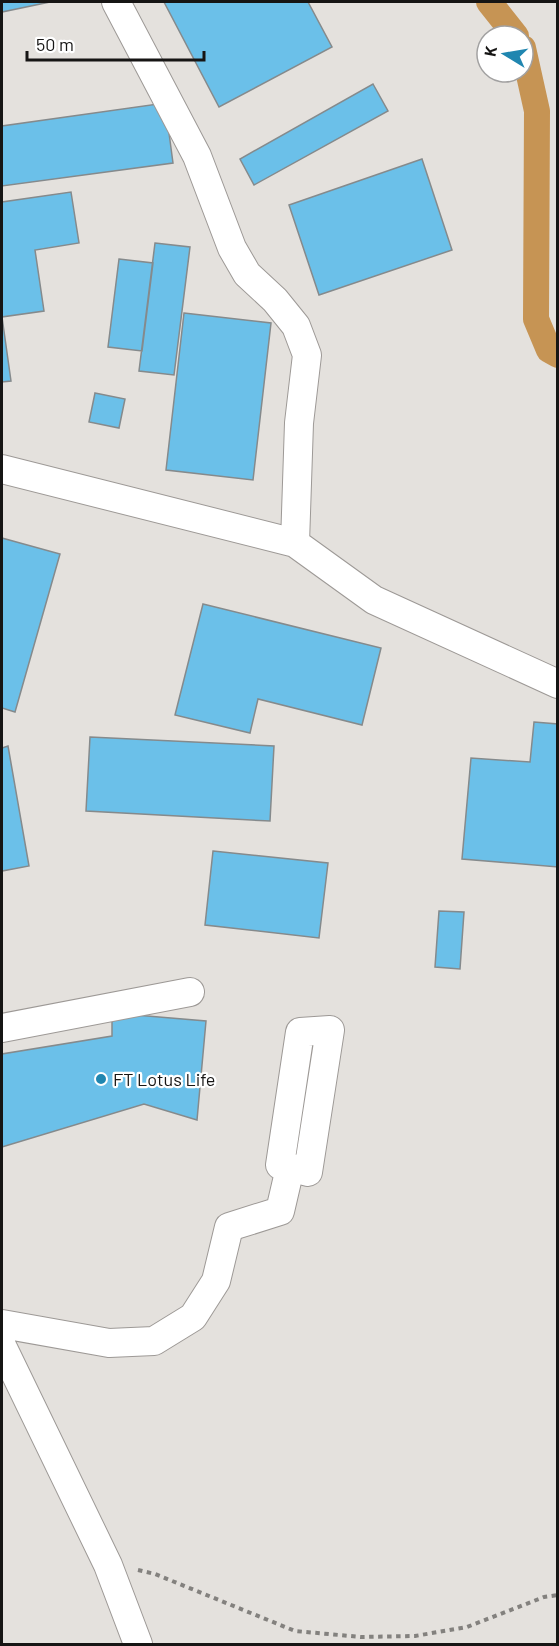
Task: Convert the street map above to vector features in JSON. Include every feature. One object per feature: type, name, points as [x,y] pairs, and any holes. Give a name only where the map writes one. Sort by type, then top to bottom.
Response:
[{"type":"street","points":[[116,2],[197,156],[232,248],[247,274],[275,300],[296,326],[307,355],[299,423],[295,543]]},
{"type":"street","points":[[2,469],[295,543],[374,600],[558,684]]},
{"type":"street","points":[[2,1028],[190,992]]},
{"type":"street","points":[[2,1324],[109,1343],[154,1341],[193,1317],[216,1281],[229,1227],[280,1211],[290,1168]]},
{"type":"street","points":[[2,1346],[108,1564],[138,1644]]},
{"type":"path","points":[[108,1564],[155,1574],[295,1631],[361,1637],[415,1636],[467,1627],[544,1597],[558,1595]]},
{"type":"building","points":[[2,2],[50,2],[2,12]]},
{"type":"building","points":[[164,2],[308,2],[332,47],[219,107]]},
{"type":"building","points":[[373,84],[388,111],[254,185],[240,159]]},
{"type":"building","points":[[165,103],[173,163],[2,186],[2,126]]},
{"type":"building","points":[[422,159],[452,250],[319,295],[289,205]]},
{"type":"building","points":[[71,192],[79,243],[35,250],[44,311],[2,317],[2,202]]},
{"type":"building","points":[[155,243],[190,247],[174,375],[139,371]]},
{"type":"building","points":[[119,259],[153,263],[142,351],[108,347]]},
{"type":"building","points":[[184,313],[271,323],[253,480],[166,470]]},
{"type":"building","points":[[2,317],[11,381],[2,382]]},
{"type":"building","points":[[95,393],[125,399],[119,428],[89,422]]},
{"type":"building","points":[[2,538],[60,554],[15,712],[2,708]]},
{"type":"building","points":[[203,604],[381,648],[362,725],[258,699],[250,733],[175,715]]},
{"type":"building","points":[[534,722],[558,724],[558,867],[462,859],[471,758],[530,762]]},
{"type":"building","points":[[90,737],[274,746],[270,821],[86,811]]},
{"type":"building","points":[[8,746],[29,866],[2,871],[2,748]]},
{"type":"building","points":[[213,851],[328,863],[319,938],[205,925]]},
{"type":"building","points":[[439,911],[464,912],[460,969],[435,967]]},
{"type":"building","name":"FT Lotus Life","points":[[112,1013],[206,1021],[197,1120],[144,1104],[2,1147],[2,1054],[112,1036]]},
{"type":"waterway","points":[[489,2],[506,24]]},
{"type":"waterway","points":[[531,84],[537,111],[536,319],[549,350],[558,355]]},
{"type":"place","name":"FT Lotus Life","points":[[101,1079]]}]
